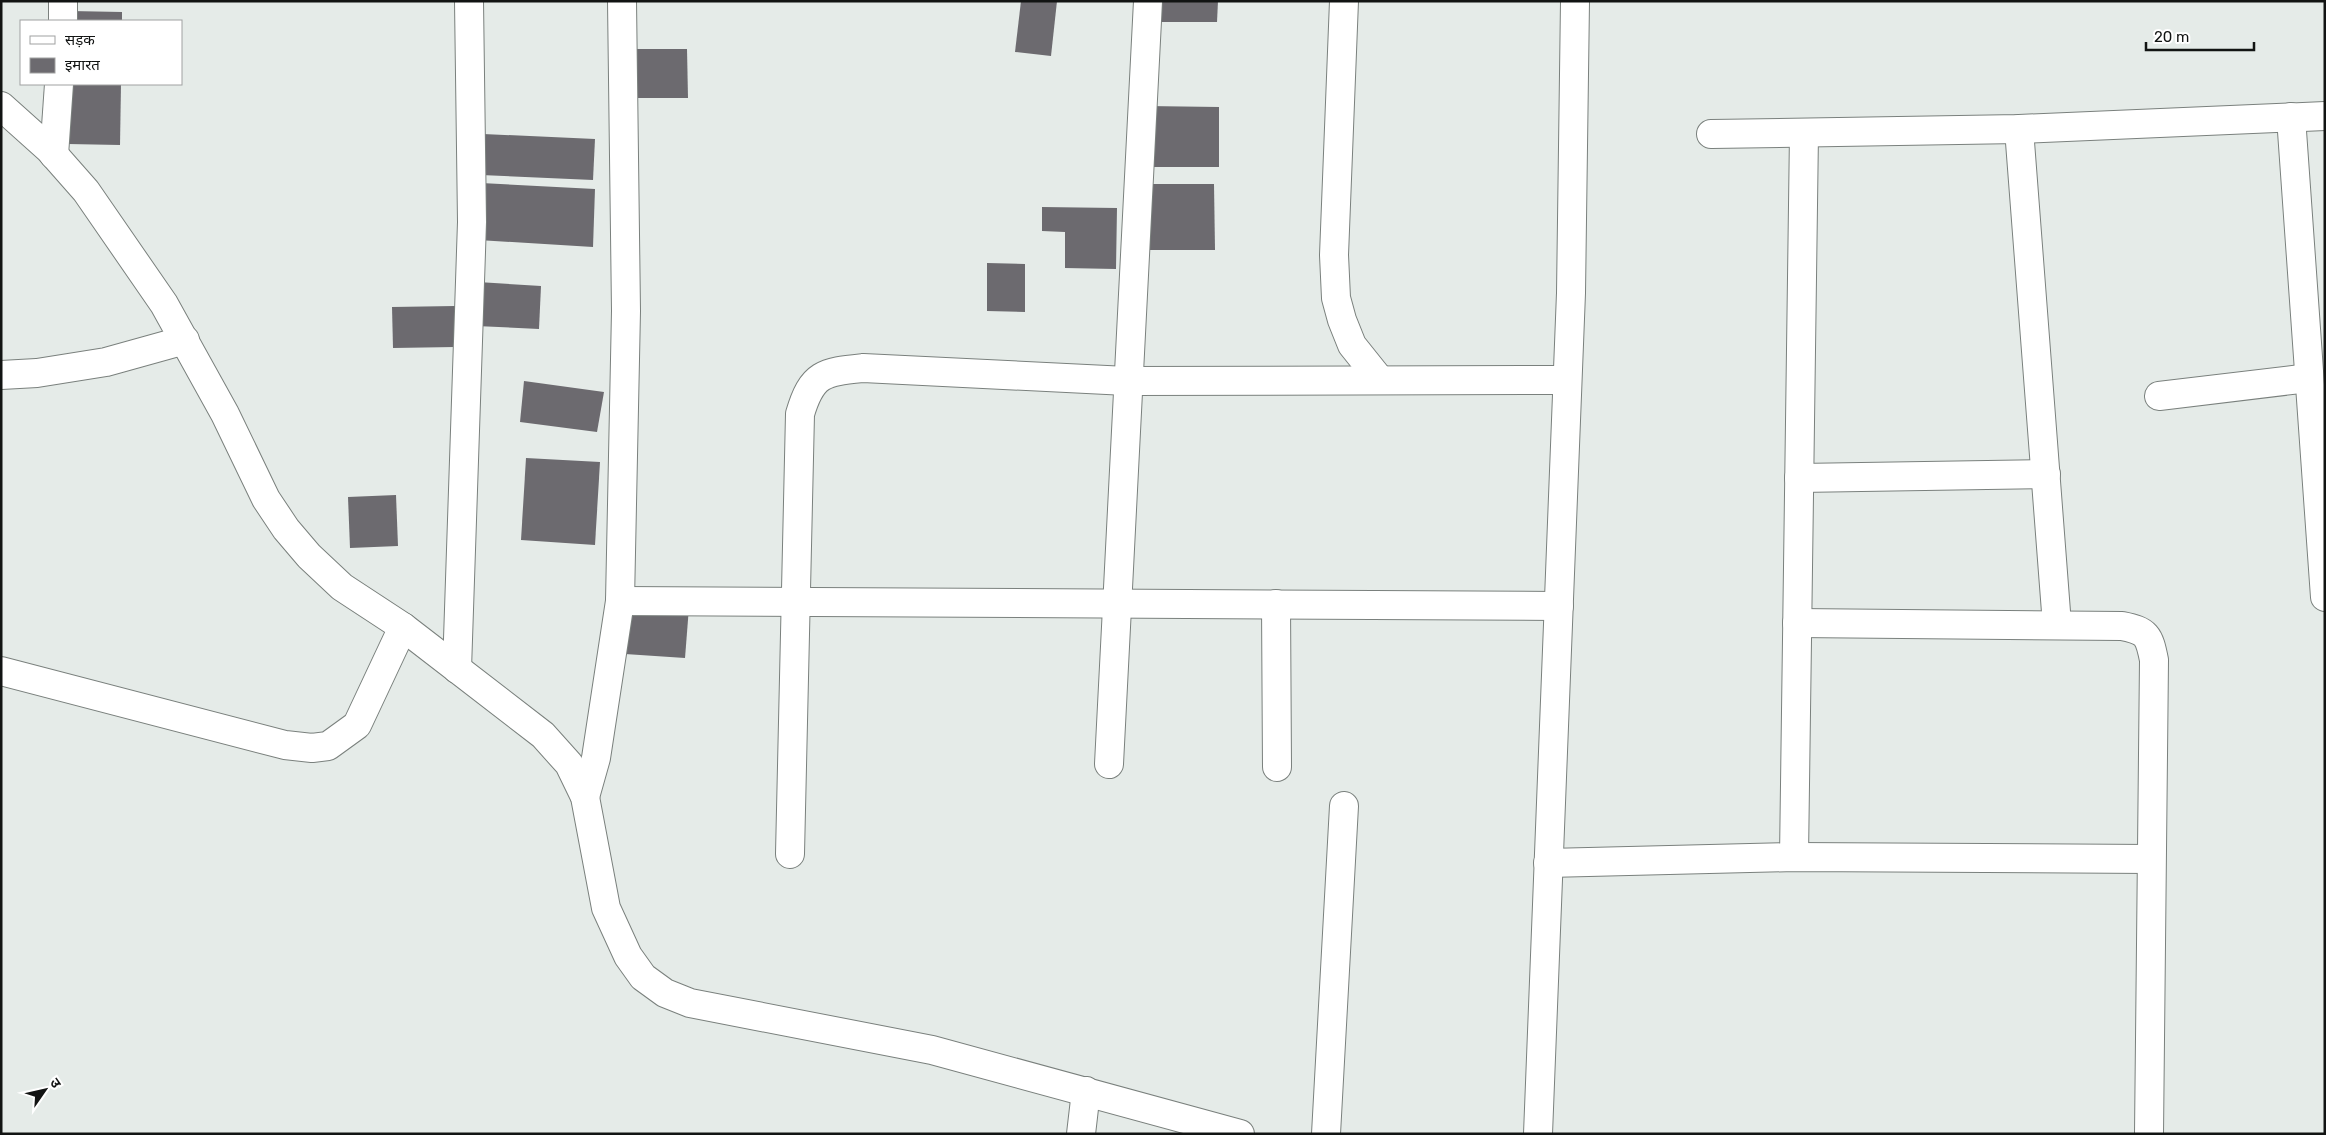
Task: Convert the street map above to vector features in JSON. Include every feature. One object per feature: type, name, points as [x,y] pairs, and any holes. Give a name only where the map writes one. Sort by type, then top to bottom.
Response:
[{"type":"street","points":[[62,1],[63,20]]},
{"type":"street","points":[[457,669],[472,222],[469,1]]},
{"type":"street","points":[[585,797],[596,758],[620,601],[626,312],[622,1]]},
{"type":"street","points":[[1109,764],[1127,381],[1148,1]]},
{"type":"street","points":[[1344,1],[1334,255],[1336,298],[1352,345],[1380,380]]},
{"type":"street","points":[[1538,1134],[1571,293],[1575,1]]},
{"type":"street","points":[[54,155],[59,85]]},
{"type":"street","points":[[1,106],[54,155],[86,191],[164,304],[225,414],[266,498],[286,529],[309,556],[342,587],[403,627],[543,735],[568,764],[585,797],[606,908],[628,956],[643,977],[665,993],[690,1002],[932,1050],[1240,1134]]},
{"type":"street","points":[[1711,134],[2019,129],[2325,116]]},
{"type":"street","points":[[2291,117],[2316,349],[2309,378],[2325,597]]},
{"type":"street","points":[[2019,129],[2057,625]]},
{"type":"street","points":[[1794,858],[1804,132]]},
{"type":"street","points":[[1,375],[36,373],[106,362],[185,340]]},
{"type":"street","points":[[790,854],[800,414],[805,396],[815,380],[834,371],[863,368],[1127,381],[1567,380]]},
{"type":"street","points":[[2159,396],[2309,378]]},
{"type":"street","points":[[1799,478],[2046,474]]},
{"type":"street","points":[[620,601],[1558,606]]},
{"type":"street","points":[[1276,604],[1277,767]]},
{"type":"street","points":[[1797,623],[2122,626],[2140,629],[2150,640],[2154,660],[2149,1134]]},
{"type":"street","points":[[1,671],[285,745],[312,748],[328,746],[357,725],[403,627]]},
{"type":"street","points":[[1326,1134],[1344,806]]},
{"type":"street","points":[[1548,863],[1794,858],[2152,858]]},
{"type":"street","points":[[1081,1134],[1086,1091]]},
{"type":"building","points":[[1021,1],[1057,1],[1051,56],[1015,52]]},
{"type":"building","points":[[1159,1],[1218,1],[1217,22],[1155,22]]},
{"type":"building","points":[[70,11],[122,12],[122,20],[70,20]]},
{"type":"building","points":[[631,49],[687,49],[688,98],[631,98]]},
{"type":"building","points":[[69,85],[121,85],[120,145],[68,144]]},
{"type":"building","points":[[1146,106],[1219,107],[1219,167],[1146,167]]},
{"type":"building","points":[[483,134],[595,139],[593,180],[481,175]]},
{"type":"building","points":[[481,183],[595,189],[593,247],[478,240]]},
{"type":"building","points":[[1144,184],[1214,184],[1215,250],[1145,250]]},
{"type":"building","points":[[1042,207],[1117,208],[1116,269],[1065,268],[1065,232],[1042,231]]},
{"type":"building","points":[[987,263],[1025,264],[1025,312],[987,311]]},
{"type":"building","points":[[478,282],[541,286],[539,329],[476,326]]},
{"type":"building","points":[[455,306],[455,347],[393,348],[392,307]]},
{"type":"building","points":[[524,381],[604,392],[597,432],[520,422]]},
{"type":"building","points":[[526,458],[600,462],[595,545],[521,540]]},
{"type":"building","points":[[396,495],[398,546],[350,548],[348,497]]},
{"type":"building","points":[[629,603],[689,607],[685,658],[625,654]]}]
